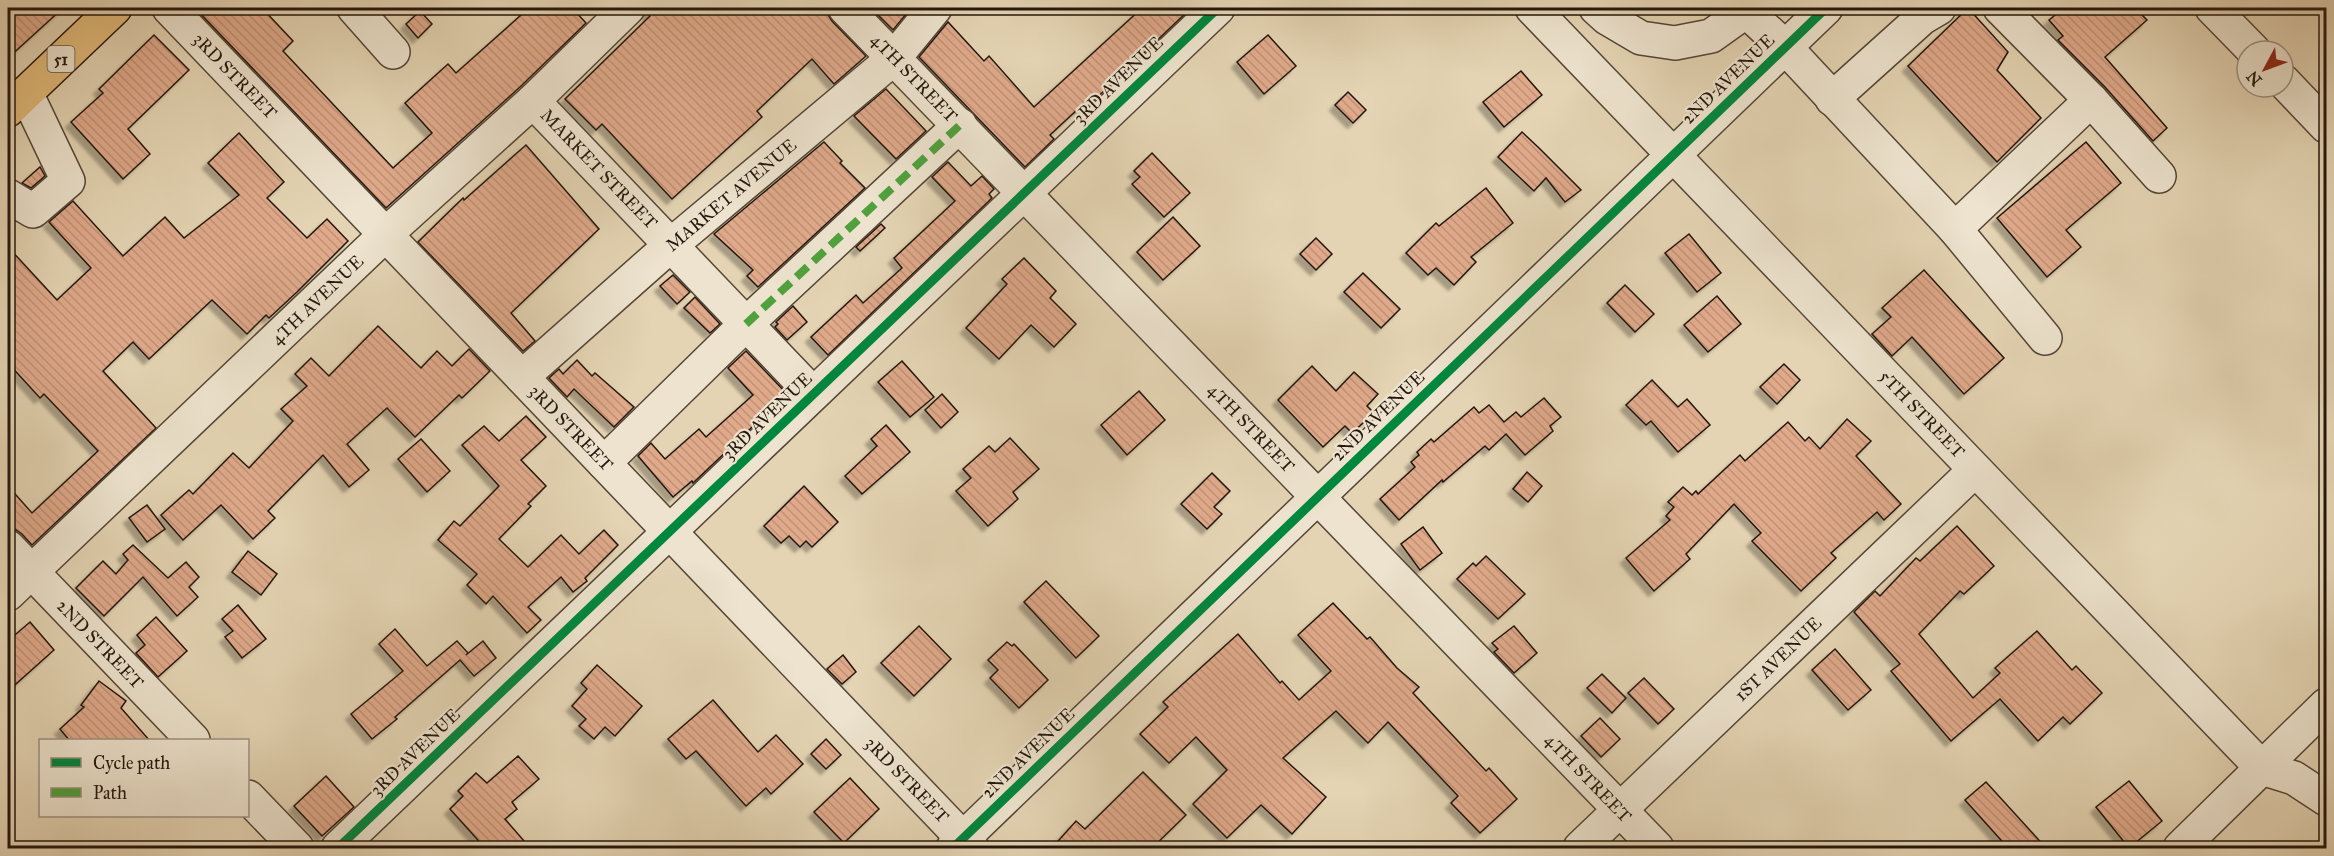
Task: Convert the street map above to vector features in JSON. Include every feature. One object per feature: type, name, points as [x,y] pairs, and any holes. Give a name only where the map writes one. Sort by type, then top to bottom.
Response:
[{"type":"highway","name":"51","points":[[17,102],[115,8]]},
{"type":"street","name":"3RD STREET","points":[[170,8],[670,531],[963,845]]},
{"type":"street","points":[[354,8],[393,52]]},
{"type":"street","name":"4TH AVENUE","points":[[8,594],[386,234],[533,100],[628,8]]},
{"type":"street","name":"4TH STREET","points":[[845,8],[1657,849]]},
{"type":"street","name":"MARKET AVENUE","points":[[522,377],[671,245],[894,58],[935,8]]},
{"type":"street","name":"3RD AVENUE","points":[[338,849],[1218,8]]},
{"type":"street","name":"5TH STREET","points":[[1532,8],[2262,768],[2294,778],[2326,800]]},
{"type":"street","points":[[1596,8],[1607,18],[1641,38],[1675,43],[1711,36],[1747,9],[1955,229],[2045,338]]},
{"type":"street","name":"2ND AVENUE","points":[[963,845],[1318,497],[1826,8]]},
{"type":"street","points":[[1832,99],[1922,18],[1939,8]]},
{"type":"street","points":[[2000,8],[2091,100],[2159,176]]},
{"type":"street","points":[[2212,8],[2242,39]]},
{"type":"street","points":[[2295,94],[2326,126]]},
{"type":"street","name":"MARKET STREET","points":[[533,100],[813,394]]},
{"type":"street","points":[[1955,229],[2091,100]]},
{"type":"street","points":[[8,196],[33,211],[68,181],[17,102]]},
{"type":"street","points":[[604,463],[746,324],[960,125]]},
{"type":"street","name":"1ST AVENUE","points":[[1580,849],[1975,470]]},
{"type":"street","name":"2ND STREET","points":[[8,547],[191,739]]},
{"type":"street","points":[[2180,849],[2326,705]]},
{"type":"street","points":[[249,798],[297,849]]},
{"type":"building","points":[[8,8],[63,8],[8,58]]},
{"type":"building","points":[[195,8],[262,8],[293,41],[283,51],[393,168],[432,133],[405,103],[448,64],[456,73],[529,8],[572,8],[586,23],[520,87],[386,208]]},
{"type":"building","points":[[646,8],[827,8],[832,21],[866,56],[834,84],[812,59],[757,111],[762,117],[672,199],[602,124],[596,130],[565,99],[650,16]]},
{"type":"building","points":[[871,8],[911,8],[893,30]]},
{"type":"building","points":[[1142,8],[1191,8],[1083,111],[1079,108],[1050,135],[1054,139],[1025,167],[919,57],[948,22],[984,61],[989,56],[1034,107]]},
{"type":"building","points":[[1968,8],[2008,52],[1997,70],[2041,118],[1997,162],[1908,66]]},
{"type":"building","points":[[2064,8],[2135,8],[2147,20],[2105,57],[2167,128],[2153,141],[2105,87],[2058,40],[2063,36],[2049,20]]},
{"type":"building","points":[[420,11],[432,24],[418,38],[406,24]]},
{"type":"building","points":[[154,35],[189,70],[128,129],[150,154],[123,179],[71,122],[103,93],[99,89]]},
{"type":"building","points":[[1268,35],[1296,66],[1264,94],[1237,62]]},
{"type":"building","points":[[1521,71],[1542,95],[1504,127],[1483,102]]},
{"type":"building","points":[[886,89],[926,131],[896,159],[854,116]]},
{"type":"building","points":[[1348,92],[1366,110],[1353,123],[1335,105]]},
{"type":"building","points":[[1522,132],[1581,190],[1565,202],[1546,178],[1534,191],[1498,157]]},
{"type":"building","points":[[239,133],[284,182],[267,198],[307,238],[327,219],[348,241],[269,318],[266,315],[247,334],[212,300],[149,359],[133,342],[103,371],[156,428],[32,545],[8,524],[8,486],[32,513],[98,451],[44,394],[40,398],[8,363],[8,247],[57,300],[91,268],[49,222],[73,201],[123,256],[165,217],[184,238],[239,195],[208,163]]},
{"type":"building","points":[[824,142],[842,161],[840,163],[865,188],[758,287],[747,276],[753,270],[714,234]]},
{"type":"building","points":[[2086,142],[2121,183],[2066,230],[2081,247],[2047,277],[1997,218]]},
{"type":"building","points":[[526,145],[599,229],[511,313],[535,341],[523,351],[418,242],[463,198],[464,200]]},
{"type":"building","points":[[1152,153],[1190,193],[1164,217],[1132,184],[1140,177],[1134,171]]},
{"type":"building","points":[[948,162],[971,186],[982,176],[994,189],[989,194],[992,198],[828,355],[811,337],[856,295],[863,303],[902,268],[894,258],[955,201],[932,177]]},
{"type":"building","points":[[40,167],[45,176],[31,188],[22,183]]},
{"type":"building","points":[[1486,188],[1513,223],[1471,257],[1476,262],[1454,285],[1436,268],[1428,275],[1406,253],[1436,223],[1439,226]]},
{"type":"building","points":[[1173,217],[1200,246],[1163,280],[1137,252]]},
{"type":"building","points":[[881,224],[885,228],[860,251],[856,247]]},
{"type":"building","points":[[1689,234],[1721,273],[1697,292],[1665,253]]},
{"type":"building","points":[[1316,238],[1332,254],[1316,270],[1300,254]]},
{"type":"building","points":[[1024,258],[1056,291],[1050,298],[1076,324],[1054,347],[1031,325],[999,359],[966,328],[1007,284],[1002,279]]},
{"type":"building","points":[[1924,270],[2004,358],[1964,394],[1912,337],[1892,356],[1872,334],[1891,317],[1882,308]]},
{"type":"building","points":[[1363,273],[1400,309],[1381,328],[1344,292]]},
{"type":"building","points":[[673,275],[690,292],[677,304],[660,286]]},
{"type":"building","points":[[1625,285],[1654,314],[1635,332],[1607,303]]},
{"type":"building","points":[[1717,296],[1741,324],[1708,352],[1684,325]]},
{"type":"building","points":[[695,297],[720,324],[710,333],[684,308]]},
{"type":"building","points":[[793,306],[807,322],[787,340],[775,327],[778,324],[776,322]]},
{"type":"building","points":[[378,326],[421,368],[437,351],[452,366],[469,349],[490,371],[462,398],[459,395],[415,437],[387,408],[347,444],[369,470],[349,487],[323,455],[268,511],[275,518],[253,539],[221,505],[183,540],[161,515],[189,490],[193,494],[233,453],[249,468],[293,421],[281,409],[307,386],[295,374],[311,358],[329,376]]},
{"type":"building","points":[[746,351],[787,394],[693,483],[692,481],[673,497],[638,456],[651,443],[665,459],[699,429],[706,437],[753,395],[728,368]]},
{"type":"building","points":[[577,360],[592,376],[595,373],[634,407],[614,427],[574,389],[567,397],[549,378],[559,369],[563,374]]},
{"type":"building","points":[[902,361],[934,397],[910,417],[878,382]]},
{"type":"building","points":[[1784,364],[1800,380],[1777,404],[1760,387]]},
{"type":"building","points":[[1312,366],[1336,391],[1354,372],[1378,394],[1367,406],[1374,413],[1352,433],[1345,426],[1323,447],[1278,400]]},
{"type":"building","points":[[1652,380],[1678,407],[1687,399],[1710,425],[1678,452],[1651,421],[1646,425],[1626,405]]},
{"type":"building","points":[[1139,391],[1165,420],[1127,455],[1101,425]]},
{"type":"building","points":[[942,394],[958,412],[941,428],[925,410]]},
{"type":"building","points":[[1544,398],[1561,417],[1550,426],[1553,431],[1525,455],[1506,434],[1489,450],[1485,446],[1443,482],[1442,480],[1399,520],[1380,499],[1415,467],[1411,462],[1419,455],[1417,452],[1431,439],[1434,442],[1474,407],[1479,413],[1489,405],[1504,422],[1516,412],[1521,417]]},
{"type":"building","points":[[526,416],[546,437],[521,460],[546,486],[528,504],[531,506],[499,539],[528,567],[561,535],[579,554],[604,530],[618,545],[585,578],[587,581],[573,592],[561,577],[528,607],[541,620],[527,633],[493,596],[486,604],[467,585],[477,574],[438,540],[454,521],[460,526],[499,486],[462,445],[484,426],[499,441]]},
{"type":"building","points":[[1847,419],[1871,441],[1856,456],[1901,504],[1884,520],[1877,512],[1831,553],[1836,558],[1801,591],[1752,541],[1761,533],[1734,504],[1686,554],[1690,559],[1654,591],[1626,558],[1670,520],[1666,516],[1674,507],[1668,502],[1683,487],[1692,495],[1696,491],[1698,494],[1740,455],[1745,461],[1788,422],[1805,441],[1809,437],[1820,449]]},
{"type":"building","points":[[886,425],[910,452],[862,494],[845,476],[877,446],[871,439]]},
{"type":"building","points":[[1010,438],[1039,469],[1013,492],[1018,499],[988,526],[956,491],[971,478],[963,469],[989,446],[995,452]]},
{"type":"building","points":[[421,439],[450,471],[427,492],[398,459]]},
{"type":"building","points":[[1527,472],[1542,486],[1528,502],[1513,489]]},
{"type":"building","points":[[1212,473],[1230,491],[1214,507],[1222,514],[1207,529],[1181,504]]},
{"type":"building","points":[[804,486],[838,522],[812,547],[806,541],[800,547],[789,536],[781,543],[764,526]]},
{"type":"building","points":[[147,505],[165,529],[147,542],[129,518]]},
{"type":"building","points":[[1957,526],[1994,566],[1964,594],[1960,591],[1919,634],[1973,698],[2000,673],[1995,668],[2037,631],[2072,670],[2076,666],[2102,693],[2070,724],[2063,717],[2038,741],[2000,699],[1951,741],[1891,671],[1900,664],[1854,612],[1875,591],[1880,596],[1916,558],[1920,561]]},
{"type":"building","points":[[1423,527],[1442,553],[1420,570],[1401,544]]},
{"type":"building","points":[[133,545],[168,578],[186,562],[199,577],[189,587],[198,597],[177,616],[143,577],[104,616],[76,588],[103,561],[116,574],[128,560],[123,554]]},
{"type":"building","points":[[248,551],[277,574],[261,595],[232,572]]},
{"type":"building","points":[[1486,556],[1525,594],[1498,619],[1457,579],[1473,563],[1476,566]]},
{"type":"building","points":[[1046,581],[1099,636],[1076,658],[1024,602]]},
{"type":"building","points":[[1333,603],[1367,639],[1370,637],[1397,668],[1419,687],[1413,693],[1486,771],[1489,768],[1517,799],[1480,833],[1451,803],[1458,796],[1388,722],[1368,743],[1336,711],[1283,758],[1326,797],[1292,834],[1261,805],[1227,838],[1193,804],[1227,770],[1196,737],[1169,763],[1140,734],[1168,707],[1163,702],[1238,634],[1280,683],[1282,681],[1299,700],[1331,671],[1298,635]]},
{"type":"building","points":[[238,605],[266,639],[242,658],[225,637],[233,631],[222,619]]},
{"type":"building","points":[[156,617],[187,651],[158,677],[136,653],[145,645],[137,635]]},
{"type":"building","points":[[30,622],[54,650],[8,691],[8,641]]},
{"type":"building","points":[[919,626],[951,659],[914,696],[881,663]]},
{"type":"building","points":[[1514,626],[1537,653],[1514,673],[1494,652],[1498,649],[1492,643]]},
{"type":"building","points":[[395,629],[427,666],[457,641],[468,653],[466,655],[483,641],[496,658],[474,676],[460,660],[395,717],[397,719],[372,739],[351,714],[403,671],[379,644]]},
{"type":"building","points":[[1007,642],[1012,646],[1014,644],[1048,680],[1019,708],[990,678],[998,670],[988,660]]},
{"type":"building","points":[[1835,649],[1871,690],[1848,710],[1812,670]]},
{"type":"building","points":[[843,655],[856,672],[842,684],[827,669]]},
{"type":"building","points":[[597,665],[642,706],[615,736],[605,727],[594,739],[579,726],[586,719],[572,706],[587,689],[581,683]]},
{"type":"building","points":[[1602,674],[1626,698],[1612,713],[1587,688]]},
{"type":"building","points":[[1644,678],[1674,709],[1658,724],[1628,693]]},
{"type":"building","points":[[99,681],[126,701],[121,708],[148,739],[68,739],[60,729],[84,707],[81,705]]},
{"type":"building","points":[[713,700],[758,752],[776,735],[803,764],[771,794],[766,788],[746,806],[696,751],[686,759],[668,739]]},
{"type":"building","points":[[1600,718],[1620,739],[1601,757],[1581,736]]},
{"type":"building","points":[[826,739],[841,755],[826,769],[811,754]]},
{"type":"building","points":[[518,756],[539,779],[512,802],[517,809],[505,819],[531,849],[486,849],[450,809],[463,796],[458,791],[476,773],[487,783]]},
{"type":"building","points":[[1143,772],[1186,815],[1151,849],[1051,849],[1076,821],[1085,829]]},
{"type":"building","points":[[326,776],[354,807],[322,836],[294,806]]},
{"type":"building","points":[[850,778],[879,809],[844,843],[814,812]]},
{"type":"building","points":[[2129,781],[2162,821],[2129,848],[2096,807]]},
{"type":"building","points":[[1986,782],[2047,849],[2009,849],[1965,800]]},
{"type":"marked path","points":[[746,324],[960,125]]},
{"type":"cycle path","points":[[338,848],[1218,8]]},
{"type":"cycle path","points":[[953,848],[1826,8]]}]
